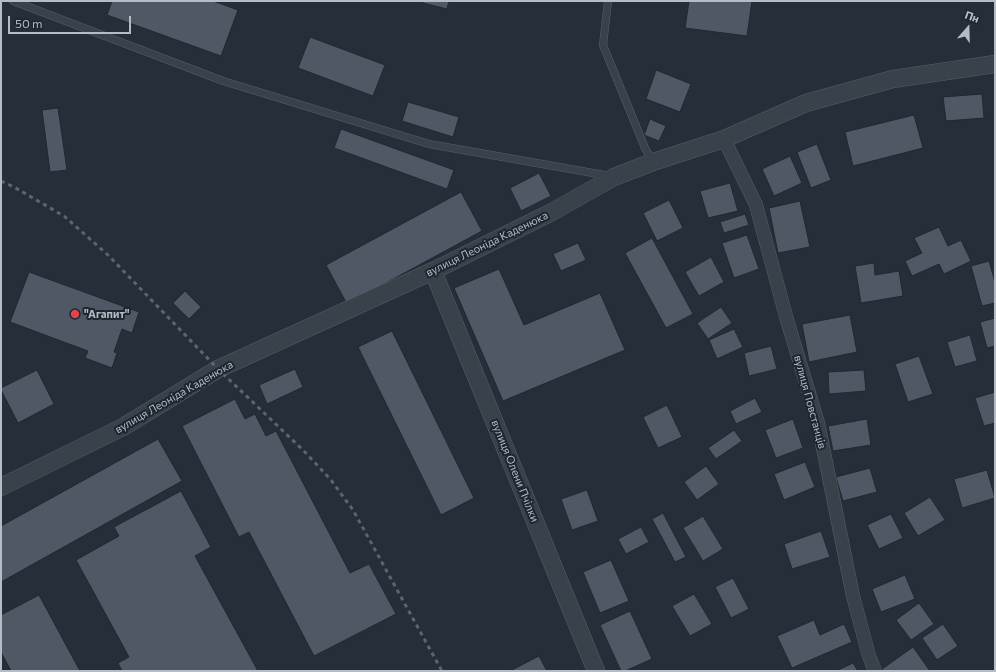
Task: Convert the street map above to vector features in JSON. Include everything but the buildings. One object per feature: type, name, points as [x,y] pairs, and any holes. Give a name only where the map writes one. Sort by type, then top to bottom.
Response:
[{"type":"street","name":"вулиця Леоніда Каденюка","points":[[1,487],[122,427],[218,369],[433,271],[552,212],[614,177],[653,162],[724,139],[806,103],[892,79],[995,64]]},
{"type":"street","name":"вулиця Повстанців","points":[[724,139],[756,205],[787,320],[818,423],[854,596],[869,656],[875,671]]},
{"type":"street","name":"вулиця Олени Пчілки","points":[[433,271],[596,671]]},
{"type":"lane","points":[[13,1],[223,81],[429,144],[614,177]]},
{"type":"lane","points":[[608,1],[603,45],[645,148],[653,162]]},
{"type":"railway","points":[[1,181],[64,216],[108,255],[218,369],[303,450],[331,480],[353,510],[442,671]]},
{"type":"place","name":"\"Агапит\"","points":[[75,314]]}]
